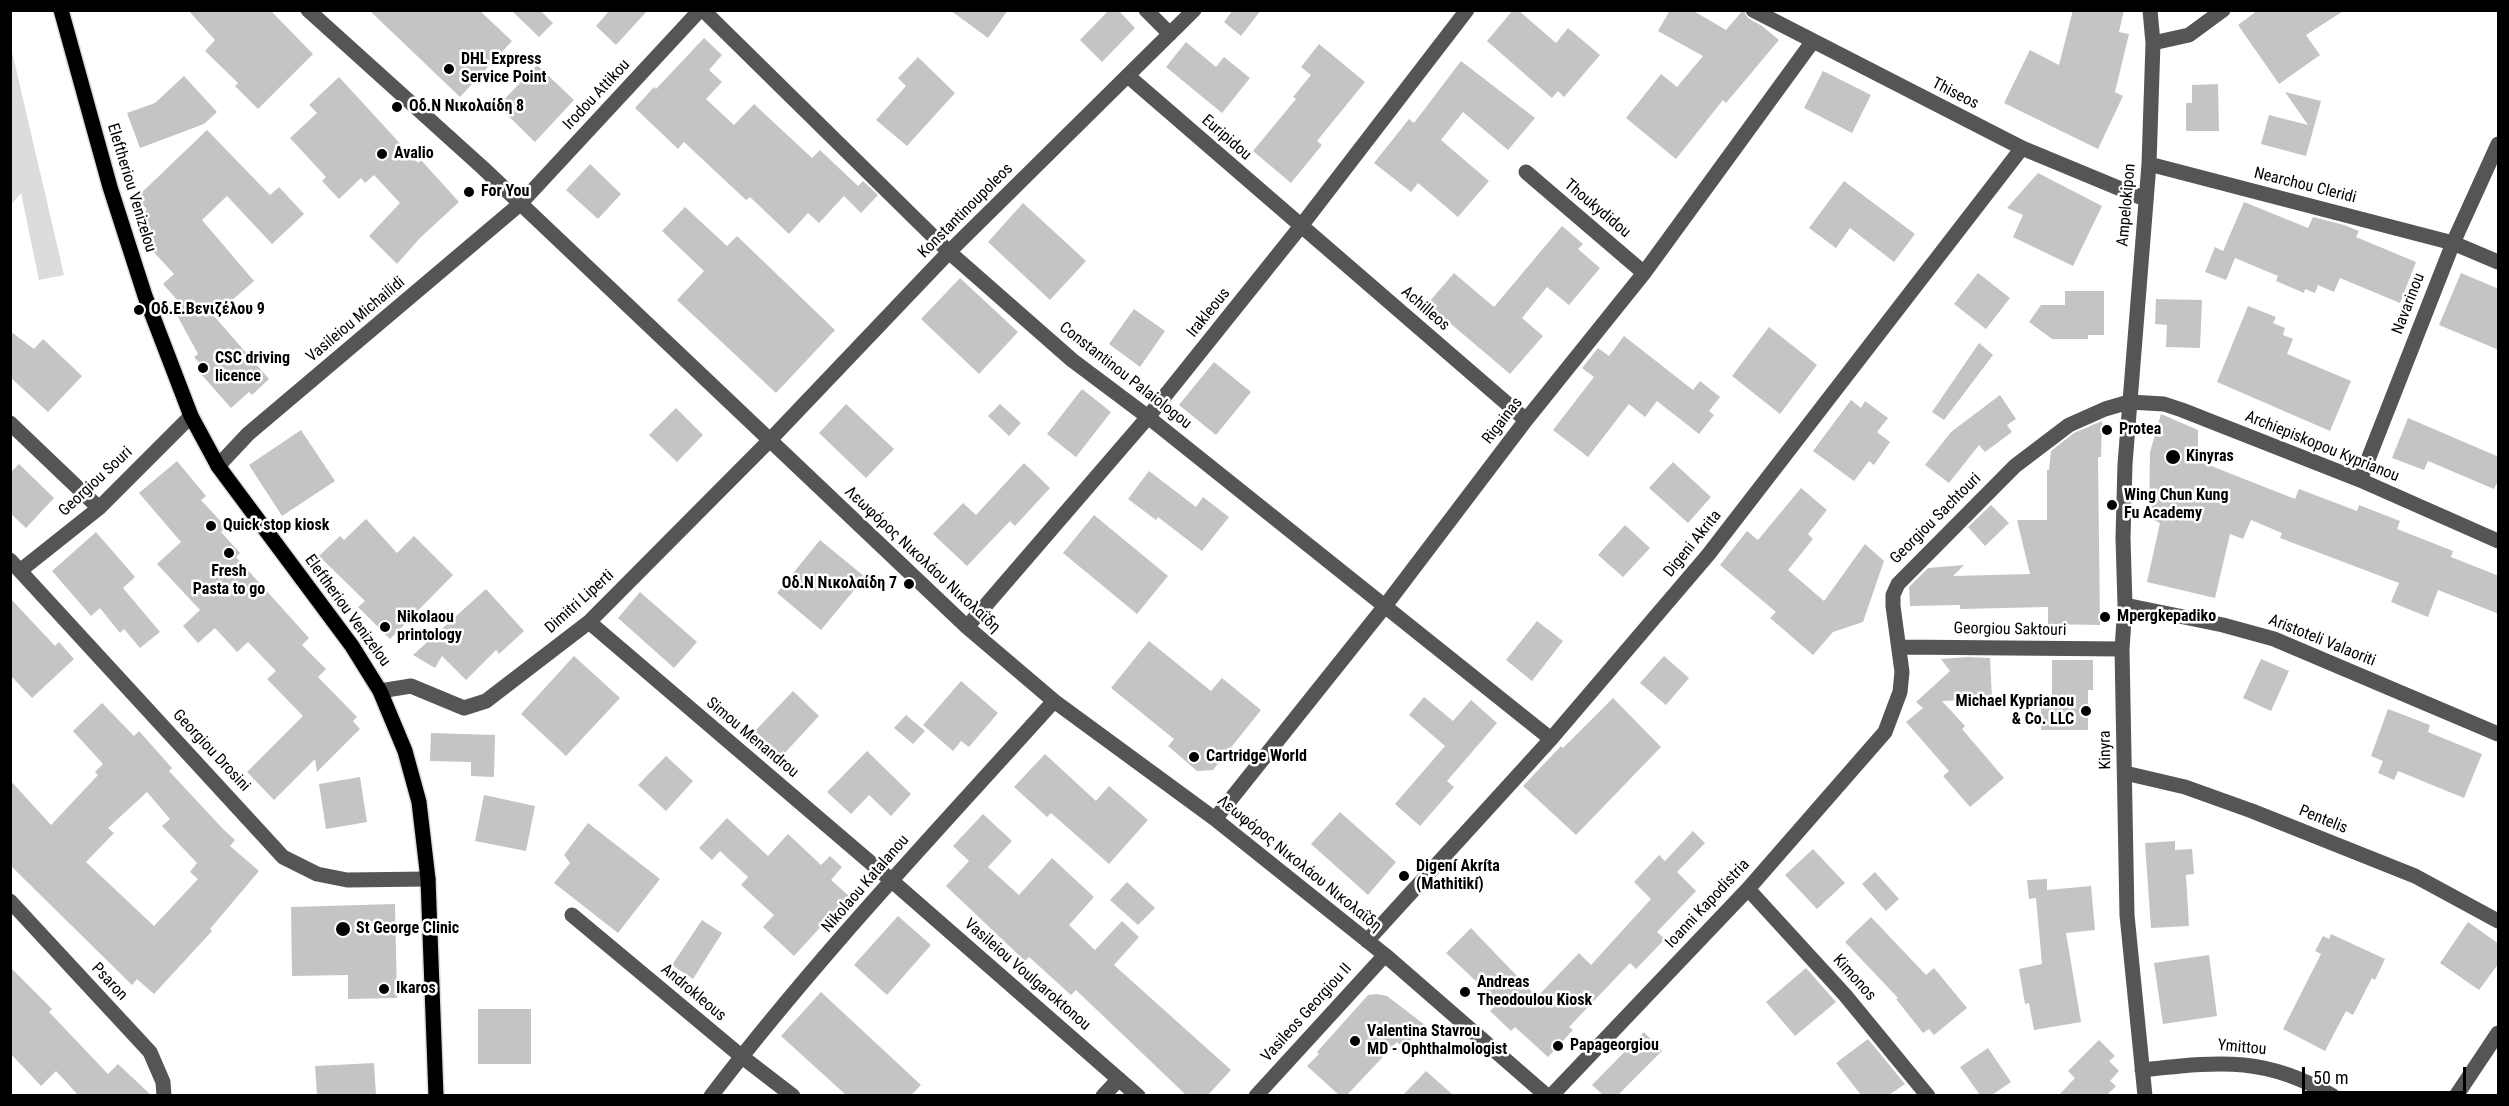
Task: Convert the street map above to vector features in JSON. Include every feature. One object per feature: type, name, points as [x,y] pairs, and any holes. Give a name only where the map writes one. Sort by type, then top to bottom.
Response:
[{"type":"main road","name":"Eleftheriou Venizelou","points":[[61,10],[110,187],[145,296],[191,416],[218,466],[352,646],[381,691],[405,750],[419,802],[428,879],[436,1095]]},
{"type":"street","name":"Λεωφόρος Νικολάου Νικολαΐδη","points":[[308,10],[520,204],[967,627],[1054,701],[1215,819],[1385,955],[1549,1095]]},
{"type":"street","name":"Irodou Attikou","points":[[520,204],[702,10]]},
{"type":"street","name":"Constantinou Palaiologou","points":[[702,10],[949,252],[1072,360],[1148,417],[1551,739]]},
{"type":"street","points":[[1146,10],[1170,34]]},
{"type":"street","name":"Konstantinoupoleos","points":[[768,441],[949,252],[1194,10]]},
{"type":"street","name":"Irakleous","points":[[967,627],[1148,417],[1301,226],[1467,10]]},
{"type":"street","name":"Thiseos","points":[[1753,10],[2022,148],[2145,199]]},
{"type":"street","name":"Ampelokipon","points":[[2129,402],[2149,164],[2153,43],[2150,10]]},
{"type":"street","points":[[2153,43],[2189,35],[2223,10]]},
{"type":"street","name":"Rigainas","points":[[1215,819],[1385,606],[1526,420],[1644,273],[1813,41]]},
{"type":"street","name":"Euripidou","points":[[1128,76],[1301,226]]},
{"type":"street","name":"Navarinou","points":[[2360,480],[2453,243],[2499,144]]},
{"type":"street","name":"Digeni Akrita","points":[[1367,941],[1551,739],[1708,555],[2022,148]]},
{"type":"street","name":"Nearchou Cleridi","points":[[2149,164],[2453,243],[2499,262]]},
{"type":"street","name":"Thoukydidou","points":[[1526,172],[1644,273]]},
{"type":"street","name":"Vasileiou Michailidi","points":[[218,466],[248,434],[520,204]]},
{"type":"street","name":"Achilleos","points":[[1301,226],[1526,420]]},
{"type":"street","name":"Archiepiskopou Kyprianou","points":[[2129,402],[2164,404],[2182,410],[2360,480],[2499,541]]},
{"type":"street","name":"Kinyra","points":[[2129,402],[2123,538],[2125,604],[2122,649],[2127,915],[2145,1095]]},
{"type":"street","name":"Georgiou Sachtouri","points":[[1886,732],[1900,692],[1902,672],[1893,606],[1893,594],[1898,584],[2015,466],[2049,439],[2084,418],[2129,402]]},
{"type":"street","name":"Georgiou Souri","points":[[16,565],[99,508],[191,416]]},
{"type":"street","points":[[10,423],[99,508]]},
{"type":"street","name":"Dimitri Liperti","points":[[381,691],[411,686],[464,708],[486,701],[589,622],[768,441]]},
{"type":"street","name":"Georgiou Drosini","points":[[16,565],[284,857],[317,874],[347,880],[428,879]]},
{"type":"street","name":"Aristoteli Valaoriti","points":[[2125,604],[2223,625],[2274,639],[2499,734]]},
{"type":"street","name":"Simou Menandrou","points":[[589,622],[892,881]]},
{"type":"street","name":"Georgiou Saktouri","points":[[1899,647],[2122,649]]},
{"type":"street","name":"Nikolaou Katalanou","points":[[711,1095],[741,1056],[892,881],[1054,701]]},
{"type":"street","name":"Ioanni Kapodistria","points":[[1549,1095],[1748,890],[1886,732]]},
{"type":"street","name":"Pentelis","points":[[2125,773],[2185,787],[2415,876],[2499,921]]},
{"type":"street","name":"Vasileiou Voulgaroktonou","points":[[892,881],[1138,1095]]},
{"type":"street","name":"Kimonos","points":[[1748,890],[1845,995],[1928,1095]]},
{"type":"street","name":"Psaron","points":[[10,901],[150,1052],[163,1082],[164,1095]]},
{"type":"street","name":"Androkleous","points":[[572,915],[741,1056],[793,1095]]},
{"type":"street","name":"Vasileos Georgiou II","points":[[1256,1095],[1385,955]]},
{"type":"street","points":[[2456,1095],[2499,1033]]},
{"type":"street","name":"Ymittou","points":[[2142,1070],[2236,1063],[2280,1071],[2310,1082],[2333,1095]]},
{"type":"street","points":[[1103,1095],[1119,1079]]},
{"type":"shaded area","points":[[10,43],[64,275],[39,280],[21,193],[11,205]]},
{"type":"building","points":[[188,10],[270,10],[313,54],[258,109],[235,86],[238,83],[205,51],[215,40]]},
{"type":"building","points":[[369,10],[479,10],[512,41],[460,97]]},
{"type":"building","points":[[511,10],[540,10],[553,23],[539,37]]},
{"type":"building","points":[[610,10],[648,10],[616,45],[596,26]]},
{"type":"building","points":[[950,10],[1008,10],[988,38]]},
{"type":"building","points":[[1109,10],[1118,10],[1135,28],[1102,62],[1080,40]]},
{"type":"building","points":[[1233,10],[1261,10],[1241,36],[1224,22]]},
{"type":"building","points":[[1513,10],[1518,10],[1556,43],[1568,28],[1600,55],[1564,97],[1558,91],[1552,98],[1487,41]]},
{"type":"building","points":[[1670,10],[1692,10],[1726,30],[1743,10],[1748,18],[1779,40],[1726,103],[1723,100],[1676,159],[1626,118],[1661,74],[1677,87],[1703,56],[1658,31]]},
{"type":"building","points":[[2073,10],[2124,10],[2119,32],[2129,34],[2115,92],[2123,96],[2098,149],[2004,103],[2030,50],[2059,65]]},
{"type":"building","points":[[2258,10],[2345,10],[2306,35],[2320,55],[2279,84],[2238,25]]},
{"type":"building","points":[[704,38],[722,55],[709,70],[722,82],[706,99],[734,125],[754,104],[812,158],[820,150],[858,186],[863,181],[878,195],[861,213],[844,196],[819,223],[808,213],[789,234],[750,197],[746,200],[684,142],[678,149],[635,108]]},
{"type":"building","points":[[1186,42],[1216,67],[1224,57],[1250,78],[1222,113],[1166,67]]},
{"type":"building","points":[[1319,44],[1365,82],[1317,141],[1322,145],[1291,183],[1253,151],[1296,99],[1293,97],[1311,75],[1301,67]]},
{"type":"building","points":[[918,57],[955,93],[907,146],[876,120],[906,86],[898,78]]},
{"type":"building","points":[[1461,61],[1535,118],[1508,150],[1463,112],[1441,140],[1489,181],[1458,217],[1418,183],[1411,192],[1374,163],[1409,119],[1414,123]]},
{"type":"building","points":[[537,65],[574,100],[535,142],[498,106]]},
{"type":"building","points":[[1823,71],[1871,95],[1852,133],[1804,108]]},
{"type":"building","points":[[184,76],[217,112],[204,124],[140,148],[127,113],[155,103]]},
{"type":"building","points":[[339,77],[418,163],[421,160],[459,202],[420,238],[397,264],[369,236],[400,203],[374,175],[365,183],[361,178],[339,199],[322,181],[326,177],[290,138],[317,113],[309,105]]},
{"type":"building","points":[[2218,84],[2219,131],[2186,131],[2186,103],[2192,103],[2192,85]]},
{"type":"building","points":[[2285,92],[2321,101],[2306,156],[2261,144],[2269,115],[2308,125]]},
{"type":"building","points":[[207,130],[270,195],[279,187],[304,214],[272,244],[227,196],[202,220],[254,281],[214,316],[269,379],[252,395],[249,392],[231,408],[201,374],[206,370],[194,357],[198,354],[172,306],[178,301],[163,284],[174,274],[150,248],[154,243],[146,235],[150,231],[143,222],[147,218],[142,213],[147,209],[136,198]]},
{"type":"building","points":[[590,164],[621,194],[598,219],[566,190]]},
{"type":"building","points":[[2038,173],[2102,206],[2073,266],[2013,237],[2023,215],[2007,208]]},
{"type":"building","points":[[1844,181],[1915,234],[1894,262],[1850,228],[1836,248],[1809,228]]},
{"type":"building","points":[[2244,202],[2308,228],[2313,217],[2344,225],[2359,231],[2356,237],[2416,262],[2400,303],[2340,278],[2334,292],[2318,285],[2315,293],[2305,289],[2304,293],[2276,281],[2278,276],[2235,258],[2226,280],[2205,272],[2215,247],[2223,251]]},
{"type":"building","points":[[1023,203],[1086,261],[1050,300],[988,242]]},
{"type":"building","points":[[685,207],[727,246],[737,236],[835,330],[776,393],[677,300],[704,271],[662,231]]},
{"type":"building","points":[[1562,226],[1583,244],[1578,249],[1600,268],[1569,305],[1547,287],[1522,318],[1543,336],[1510,374],[1444,318],[1440,323],[1423,309],[1454,273],[1494,307]]},
{"type":"building","points":[[1978,273],[2010,298],[1986,329],[1954,304]]},
{"type":"building","points":[[2461,273],[2499,289],[2499,350],[2439,325]]},
{"type":"building","points":[[960,278],[1018,332],[979,374],[921,319]]},
{"type":"building","points":[[2065,291],[2104,291],[2104,335],[2088,335],[2088,339],[2052,339],[2029,322],[2041,305],[2065,305]]},
{"type":"building","points":[[2156,299],[2202,300],[2200,348],[2166,347],[2167,325],[2155,324]]},
{"type":"building","points":[[2248,306],[2276,317],[2273,323],[2285,328],[2283,335],[2293,339],[2287,354],[2351,381],[2330,431],[2217,382]]},
{"type":"building","points":[[1134,309],[1165,331],[1140,367],[1109,344]]},
{"type":"building","points":[[1769,327],[1817,365],[1780,414],[1732,376]]},
{"type":"building","points":[[10,331],[34,349],[43,339],[82,376],[48,412],[10,377]]},
{"type":"building","points":[[1624,336],[1693,390],[1700,381],[1720,397],[1709,411],[1714,415],[1699,434],[1657,401],[1645,417],[1629,404],[1588,457],[1553,430],[1594,377],[1582,368],[1598,348],[1609,356]]},
{"type":"building","points":[[1979,343],[1993,355],[1944,420],[1932,412]]},
{"type":"building","points":[[1214,362],[1251,392],[1216,435],[1179,405]]},
{"type":"building","points":[[1082,389],[1111,412],[1076,457],[1047,434]]},
{"type":"building","points":[[2000,395],[2016,419],[2007,425],[2012,432],[1985,452],[1979,445],[1949,483],[1925,465],[1951,432]]},
{"type":"building","points":[[1851,400],[1861,408],[1865,401],[1888,418],[1877,432],[1890,442],[1874,465],[1869,461],[1854,481],[1813,451]]},
{"type":"building","points":[[846,404],[894,449],[866,478],[819,433]]},
{"type":"building","points":[[1000,404],[1021,423],[1009,436],[988,416]]},
{"type":"building","points":[[676,408],[703,435],[677,462],[649,435]]},
{"type":"building","points":[[2161,414],[2198,430],[2198,451],[2205,452],[2201,462],[2295,499],[2299,489],[2357,511],[2359,505],[2400,521],[2397,529],[2453,551],[2451,557],[2499,576],[2499,614],[2438,590],[2428,617],[2391,602],[2399,583],[2280,538],[2282,533],[2251,520],[2243,539],[2230,534],[2215,598],[2147,582],[2160,523],[2149,518],[2150,452]]},
{"type":"building","points":[[2408,418],[2499,457],[2499,479],[2494,489],[2428,461],[2424,470],[2392,458]]},
{"type":"building","points":[[2102,421],[2101,457],[2098,457],[2100,625],[2048,624],[2048,607],[1960,609],[1960,605],[1910,606],[1909,587],[1928,568],[1964,565],[1953,576],[2030,574],[2017,520],[2047,520],[2047,470],[2049,470],[2051,451],[2074,433]]},
{"type":"building","points":[[301,430],[335,481],[282,516],[249,465]]},
{"type":"building","points":[[177,461],[206,496],[201,500],[226,527],[221,532],[240,553],[236,557],[309,638],[302,645],[326,669],[318,677],[357,717],[353,721],[360,729],[317,772],[315,759],[274,800],[247,772],[303,716],[267,679],[276,671],[248,642],[237,652],[215,628],[198,643],[183,626],[200,610],[157,564],[181,542],[139,493]]},
{"type":"building","points":[[1673,462],[1711,497],[1688,523],[1649,488]]},
{"type":"building","points":[[1024,463],[1050,488],[1015,526],[1010,521],[967,566],[933,534],[963,503],[976,515]]},
{"type":"building","points":[[19,464],[54,498],[26,528],[10,513],[10,473]]},
{"type":"building","points":[[1149,471],[1196,507],[1203,497],[1229,517],[1202,551],[1158,517],[1156,520],[1128,499]]},
{"type":"building","points":[[1801,488],[1827,510],[1808,534],[1813,539],[1788,570],[1824,601],[1865,544],[1884,561],[1863,622],[1833,632],[1813,655],[1770,618],[1776,612],[1720,565],[1747,531],[1758,540]]},
{"type":"building","points":[[1991,505],[2009,523],[1985,546],[1968,527]]},
{"type":"building","points":[[1094,515],[1168,576],[1137,614],[1063,553]]},
{"type":"building","points":[[366,519],[397,553],[414,536],[453,575],[390,639],[358,607],[365,601],[319,556],[340,536],[344,540]]},
{"type":"building","points":[[1625,525],[1650,548],[1623,577],[1598,555]]},
{"type":"building","points":[[96,532],[135,577],[123,588],[160,632],[140,648],[124,629],[120,633],[100,608],[91,616],[52,571]]},
{"type":"building","points":[[820,540],[865,577],[821,630],[777,593]]},
{"type":"building","points":[[486,589],[524,631],[499,654],[496,650],[466,680],[442,656],[435,668],[413,655]]},
{"type":"building","points":[[640,592],[697,642],[674,668],[618,618]]},
{"type":"building","points":[[10,598],[55,646],[59,642],[74,659],[32,698],[10,675]]},
{"type":"building","points":[[1537,621],[1563,641],[1532,681],[1506,660]]},
{"type":"building","points":[[1149,641],[1211,691],[1222,678],[1261,710],[1213,770],[1197,771],[1168,746],[1174,739],[1111,688]]},
{"type":"building","points":[[574,656],[620,698],[566,756],[521,714]]},
{"type":"building","points":[[1664,656],[1689,678],[1666,705],[1640,683]]},
{"type":"building","points":[[1990,658],[1992,699],[1942,701],[1965,726],[1962,729],[2004,778],[1970,807],[1943,776],[1949,771],[1906,722],[1923,708],[1916,702],[1950,671],[1941,659]]},
{"type":"building","points":[[2261,659],[2289,671],[2271,711],[2243,698]]},
{"type":"building","points":[[2052,660],[2093,660],[2093,690],[2088,690],[2088,730],[2041,730],[2041,697],[2052,697]]},
{"type":"building","points":[[961,681],[998,713],[969,747],[961,741],[953,751],[923,725]]},
{"type":"building","points":[[793,691],[819,716],[782,756],[755,731]]},
{"type":"building","points":[[1424,697],[1453,721],[1471,700],[1497,723],[1447,781],[1454,787],[1420,826],[1395,804],[1445,746],[1409,715]]},
{"type":"building","points":[[1613,698],[1661,747],[1576,835],[1523,786],[1561,746],[1563,748]]},
{"type":"building","points":[[102,703],[134,736],[139,731],[172,768],[169,771],[235,840],[230,846],[259,871],[210,929],[212,931],[154,994],[137,979],[132,985],[10,865],[10,780],[51,825],[98,775],[95,772],[103,764],[73,731]],"holes":[[[147,792],[170,819],[162,826],[197,863],[190,872],[198,879],[154,926],[86,862],[114,833],[108,828]]]},
{"type":"building","points":[[2388,709],[2430,725],[2428,732],[2482,754],[2464,798],[2398,771],[2394,780],[2378,773],[2383,761],[2371,756]]},
{"type":"building","points":[[906,715],[925,731],[913,744],[894,728]]},
{"type":"building","points":[[431,733],[495,735],[494,777],[471,776],[471,762],[430,761]]},
{"type":"building","points":[[867,751],[911,794],[891,816],[869,795],[851,814],[827,792]]},
{"type":"building","points":[[1045,754],[1096,801],[1109,786],[1148,820],[1109,864],[1051,813],[1047,817],[1014,787]]},
{"type":"building","points":[[666,756],[693,781],[666,811],[638,785]]},
{"type":"building","points":[[360,777],[367,822],[326,829],[319,784]]},
{"type":"building","points":[[484,795],[535,806],[526,851],[475,841]]},
{"type":"building","points":[[1340,812],[1396,862],[1368,895],[1311,844]]},
{"type":"building","points":[[983,814],[1012,841],[988,867],[1019,895],[1052,858],[1094,897],[1069,925],[1095,950],[1122,921],[1139,937],[1114,965],[1231,1070],[1208,1095],[1186,1095],[1076,990],[1071,995],[1029,957],[1025,961],[946,886],[969,861],[953,846]]},
{"type":"building","points":[[727,818],[768,856],[788,834],[821,865],[830,856],[842,867],[831,880],[849,896],[794,956],[763,927],[774,915],[741,885],[748,877],[720,851],[712,860],[699,848]]},
{"type":"building","points":[[588,823],[660,879],[618,933],[554,883],[570,863],[564,855]]},
{"type":"building","points":[[1693,831],[1705,843],[1677,872],[1696,891],[1657,932],[1665,939],[1636,969],[1630,963],[1569,1027],[1573,1030],[1548,1057],[1515,1027],[1511,1031],[1490,1011],[1497,1004],[1492,999],[1494,998],[1446,953],[1471,928],[1537,997],[1579,953],[1591,965],[1651,899],[1634,882],[1659,855],[1665,861]]},
{"type":"building","points":[[2175,841],[2175,850],[2192,849],[2194,874],[2186,875],[2189,926],[2151,928],[2145,843]]},
{"type":"building","points":[[1813,849],[1845,883],[1817,909],[1785,875]]},
{"type":"building","points":[[1875,872],[1899,899],[1886,911],[1862,884]]},
{"type":"building","points":[[2047,879],[2047,890],[2091,886],[2095,930],[2066,933],[2081,1022],[2034,1030],[2029,1003],[2025,1004],[2019,969],[2042,964],[2036,898],[2029,899],[2027,880]]},
{"type":"building","points":[[1127,882],[1155,908],[1138,925],[1110,900]]},
{"type":"building","name":"St George Clinic","points":[[395,904],[397,998],[348,999],[348,975],[292,976],[291,907]]},
{"type":"building","points":[[898,916],[931,945],[887,995],[854,965]]},
{"type":"building","points":[[1871,917],[1926,975],[1934,968],[1967,1008],[1934,1035],[1929,1029],[1923,1033],[1896,999],[1898,998],[1845,942]]},
{"type":"building","points":[[702,920],[722,933],[693,979],[672,965]]},
{"type":"building","points":[[2468,922],[2499,944],[2499,963],[2479,990],[2440,963]]},
{"type":"building","points":[[2331,934],[2385,959],[2375,980],[2372,978],[2353,1015],[2346,1011],[2325,1051],[2283,1029],[2321,954],[2315,951],[2323,936],[2329,939]]},
{"type":"building","points":[[2209,955],[2217,1016],[2163,1024],[2154,963]]},
{"type":"building","points":[[10,967],[52,1009],[49,1012],[108,1074],[118,1064],[151,1095],[78,1095],[56,1071],[41,1086],[10,1053]]},
{"type":"building","points":[[1806,968],[1836,1002],[1795,1036],[1766,1002]]},
{"type":"building","points":[[821,992],[921,1085],[911,1095],[846,1095],[781,1036]]},
{"type":"building","name":"Valentina Stavrou MD - Ophthalmologist","points":[[1368,995],[1387,996],[1425,1025],[1403,1048],[1397,1042],[1347,1095],[1339,1095],[1307,1066]]},
{"type":"building","points":[[478,1009],[531,1009],[531,1064],[478,1064]]},
{"type":"building","points":[[1644,1032],[1662,1051],[1618,1095],[1603,1095],[1592,1085]]},
{"type":"building","points":[[1868,1039],[1905,1084],[1889,1095],[1861,1095],[1836,1063]]},
{"type":"building","points":[[2099,1040],[2115,1056],[2109,1061],[2119,1071],[2110,1081],[2116,1086],[2107,1095],[2059,1095],[2075,1078],[2068,1071]]},
{"type":"building","points":[[1988,1048],[2011,1082],[1992,1095],[1980,1095],[1960,1067]]},
{"type":"building","points":[[374,1063],[376,1095],[317,1095],[315,1066]]},
{"type":"building","points":[[1426,1071],[1453,1095],[1403,1095]]},
{"type":"place","name":"DHL Express Service Point","points":[[449,69]]},
{"type":"place","name":"Οδ.Ν Νικολαίδη 8","points":[[397,107]]},
{"type":"place","name":"Avalio","points":[[382,154]]},
{"type":"place","name":"For You","points":[[469,192]]},
{"type":"place","name":"Οδ.Ε.Βενιζέλου 9","points":[[139,310]]},
{"type":"place","name":"CSC driving licence","points":[[203,368]]},
{"type":"place","name":"Protea","points":[[2107,430]]},
{"type":"place","name":"Kinyras","points":[[2173,457]]},
{"type":"place","name":"Wing Chun Kung Fu Academy","points":[[2112,505]]},
{"type":"place","name":"Quick stop kiosk","points":[[211,526]]},
{"type":"place","name":"Fresh Pasta to go","points":[[229,553]]},
{"type":"place","name":"Οδ.Ν Νικολαίδη 7","points":[[909,584]]},
{"type":"place","name":"Mpergkepadiko","points":[[2105,617]]},
{"type":"place","name":"Nikolaou printology","points":[[385,627]]},
{"type":"place","name":"Michael Kyprianou & Co. LLC","points":[[2086,711]]},
{"type":"place","name":"Cartridge World","points":[[1194,757]]},
{"type":"place","name":"Digení Akríta (Mathitikí)","points":[[1404,876]]},
{"type":"place","name":"St George Clinic","points":[[343,929]]},
{"type":"place","name":"Ikaros","points":[[384,989]]},
{"type":"place","name":"Andreas Theodoulou Kiosk","points":[[1465,992]]},
{"type":"place","name":"Valentina Stavrou MD - Ophthalmologist","points":[[1355,1041]]},
{"type":"place","name":"Papageorgiou","points":[[1558,1046]]}]
